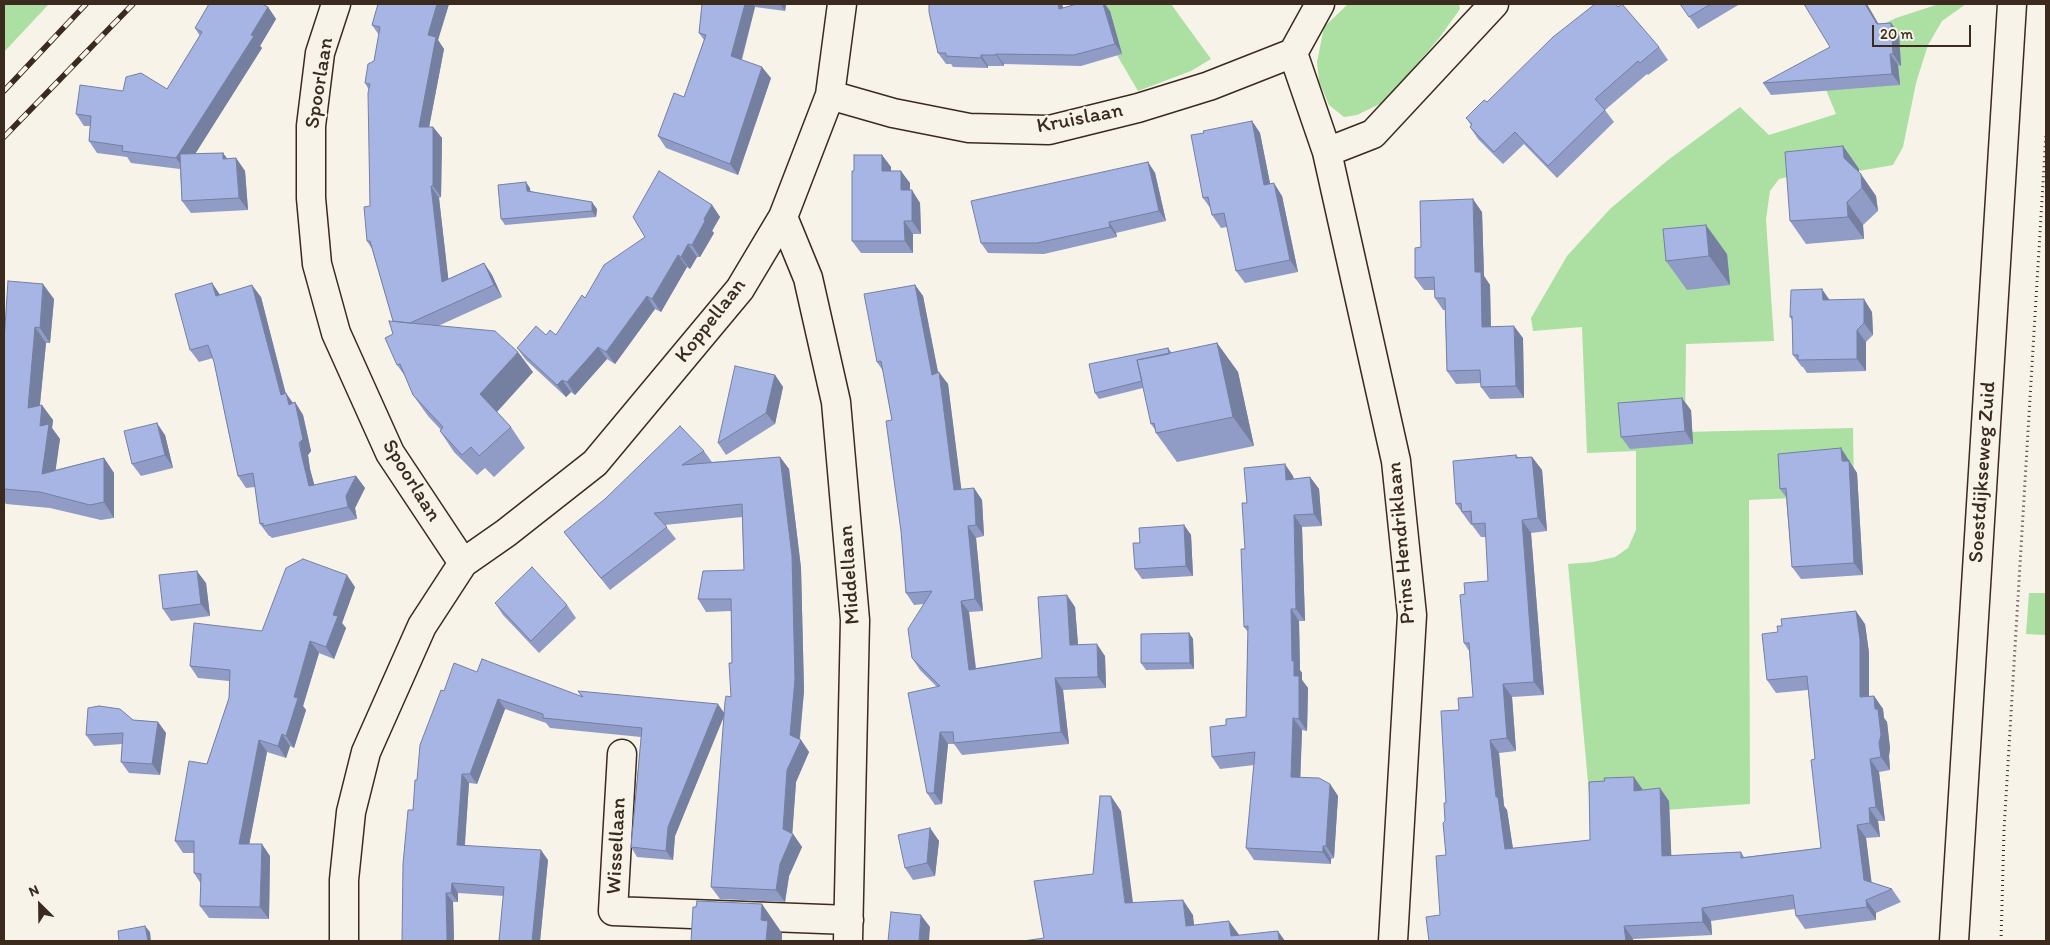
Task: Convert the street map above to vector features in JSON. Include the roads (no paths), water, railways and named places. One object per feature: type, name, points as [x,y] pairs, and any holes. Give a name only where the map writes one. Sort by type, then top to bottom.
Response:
[{"type":"street","name":"Spoorlaan","points":[[336,4],[320,53],[311,126],[311,198],[317,264],[336,333],[390,453],[463,562]]},
{"type":"street","name":"Koppellaan","points":[[463,562],[506,533],[595,463],[740,289],[783,217],[830,96],[842,4]]},
{"type":"street","points":[[1320,4],[1293,53],[1328,152],[1373,134],[1494,4]]},
{"type":"street","name":"Soestdijkseweg Zuid","points":[[1954,941],[2012,4]]},
{"type":"street","name":"Kruislaan","points":[[830,96],[894,113],[969,128],[1049,130],[1138,108],[1209,86],[1293,53]]},
{"type":"street","name":"Prins Hendriklaan","points":[[1328,152],[1396,461],[1412,615],[1393,941]]},
{"type":"street","name":"Middellaan","points":[[783,217],[808,278],[836,402],[855,620],[848,931]]},
{"type":"street","points":[[344,941],[344,880],[351,812],[366,752],[422,626],[463,562]]},
{"type":"street","name":"Wissellaan","points":[[622,754],[613,911],[848,931]]},
{"type":"railway","points":[[4,91],[86,4]]},
{"type":"railway","points":[[4,137],[133,4]]}]
